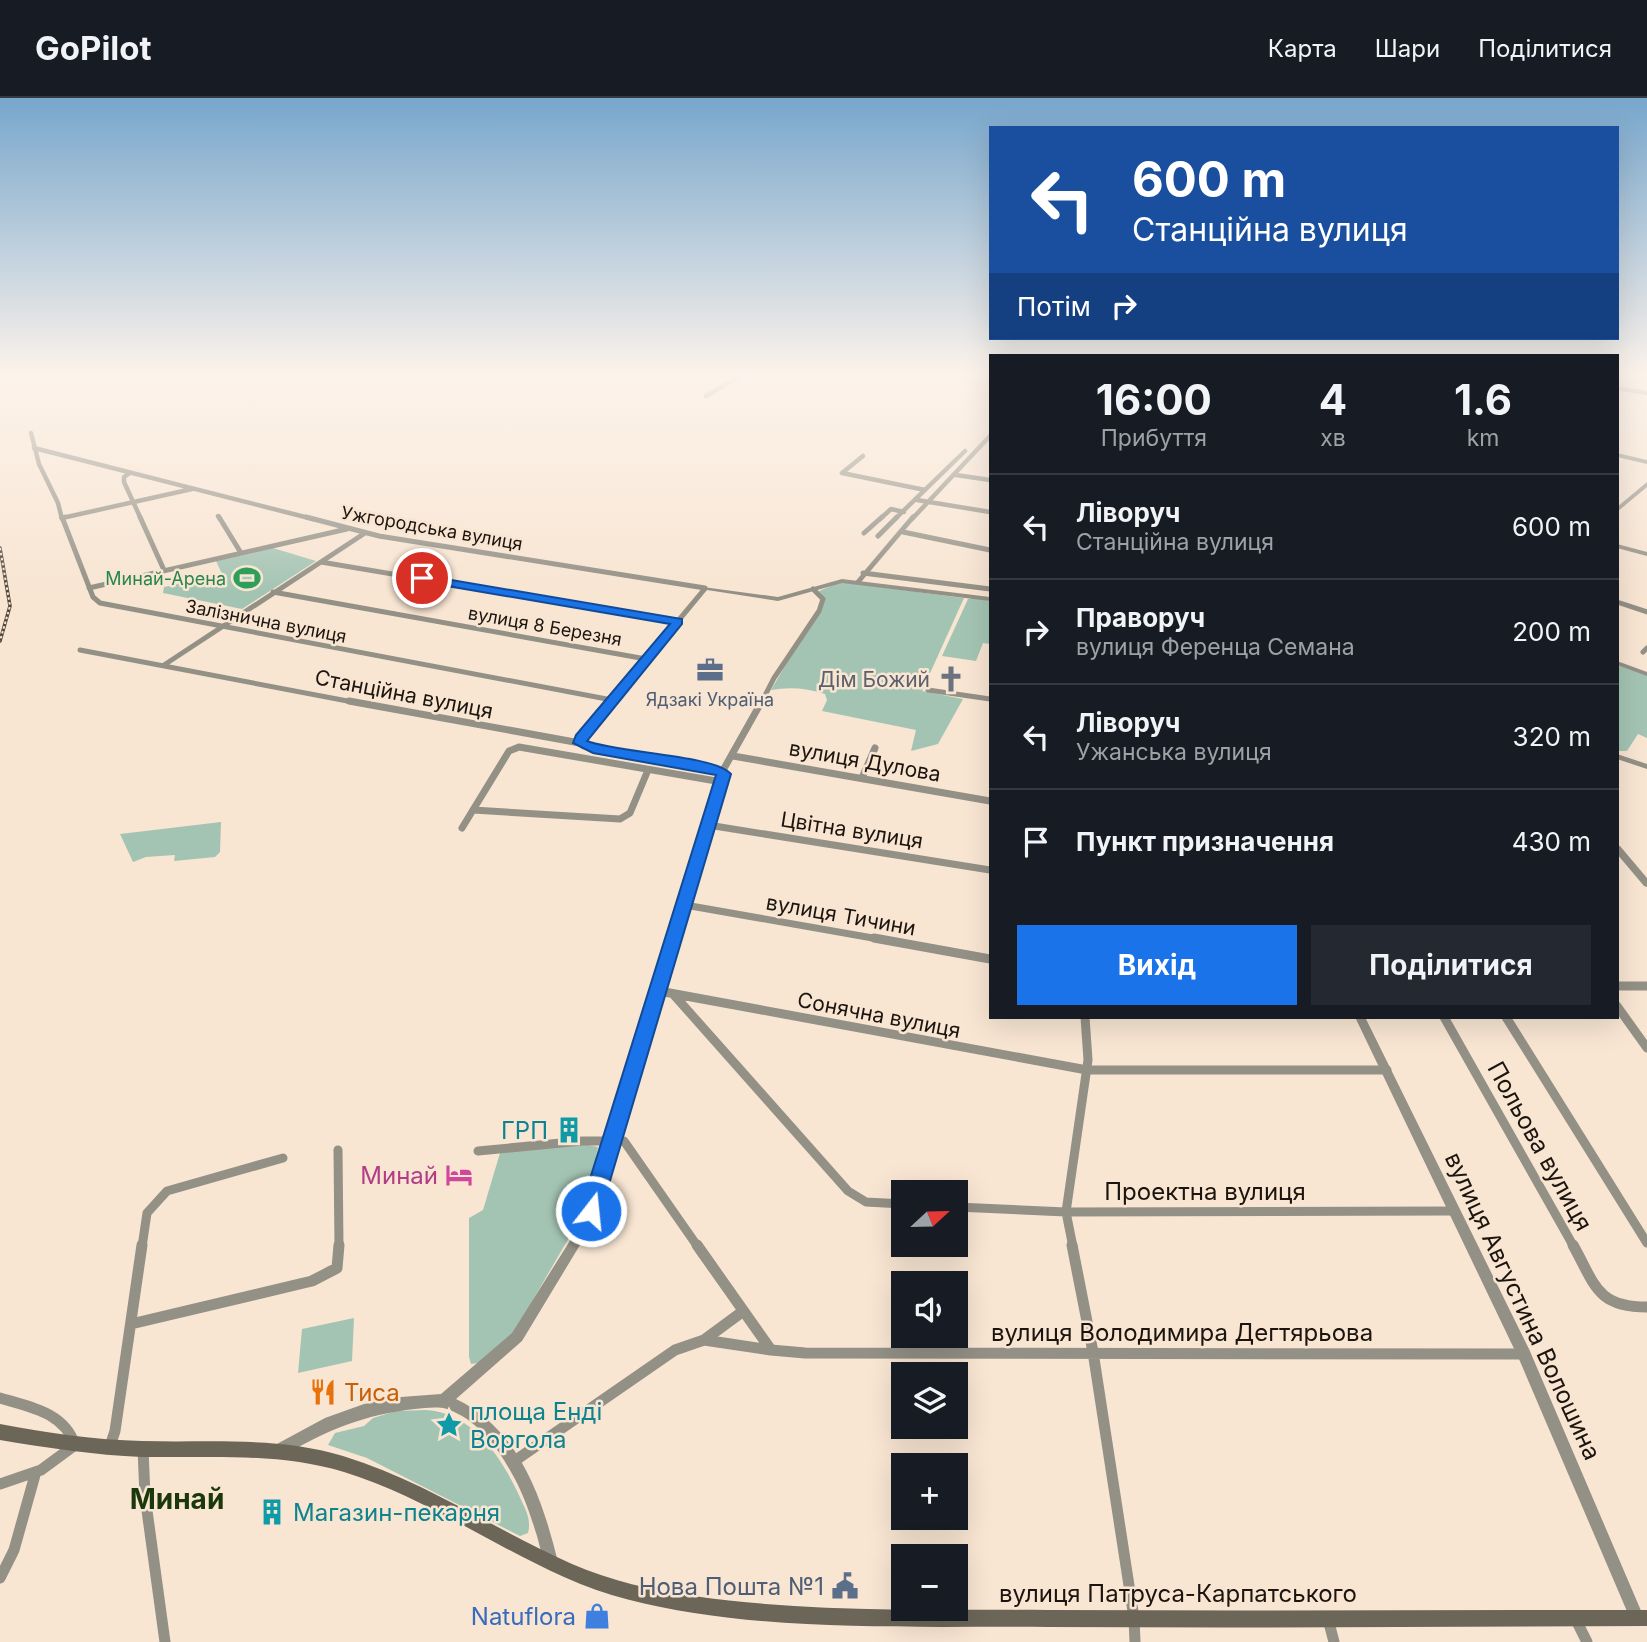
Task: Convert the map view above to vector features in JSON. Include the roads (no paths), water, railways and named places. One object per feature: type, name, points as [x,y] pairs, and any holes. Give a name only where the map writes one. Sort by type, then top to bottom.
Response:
[{"type":"main road","points":[[0,1432],[75,1445],[278,1451]]},
{"type":"main road","name":"вулиця Патруса-Карпатського","points":[[278,1451],[320,1458],[360,1469],[551,1562],[615,1588],[650,1597],[760,1611],[833,1616],[1642,1618]]},
{"type":"street","name":"Ужгородська вулиця","points":[[34,448],[366,533],[705,588]]},
{"type":"street","points":[[34,448],[38,464],[48,478],[89,588],[348,528]]},
{"type":"street","points":[[980,448],[989,450]]},
{"type":"street","points":[[858,582],[863,573],[980,448]]},
{"type":"street","points":[[878,536],[965,452]]},
{"type":"street","points":[[1619,455],[1647,462]]},
{"type":"street","points":[[863,456],[842,473],[925,490]]},
{"type":"street","points":[[131,473],[124,479],[163,570]]},
{"type":"street","points":[[956,475],[989,480]]},
{"type":"street","points":[[1619,508],[1647,484]]},
{"type":"street","points":[[62,517],[192,489]]},
{"type":"street","points":[[918,500],[989,512]]},
{"type":"street","points":[[864,533],[891,509],[904,512]]},
{"type":"street","points":[[218,516],[241,553]]},
{"type":"street","points":[[903,532],[989,550]]},
{"type":"street","points":[[164,665],[366,533]]},
{"type":"street","points":[[1619,547],[1647,554]]},
{"type":"street","points":[[321,562],[678,621]]},
{"type":"street","points":[[863,573],[989,589]]},
{"type":"street","points":[[580,743],[581,738],[705,588],[778,599],[836,581],[989,599]]},
{"type":"street","name":"Залізнична вулиця","points":[[89,588],[100,603],[612,700]]},
{"type":"street","points":[[444,1401],[510,1344],[524,1327],[583,1230],[659,992],[722,777],[774,677],[819,611],[822,599],[813,589]]},
{"type":"street","name":"вулиця 8 Березня","points":[[273,593],[646,659]]},
{"type":"street","points":[[1619,603],[1647,612]]},
{"type":"street","name":"Станційна вулиця","points":[[80,650],[405,713],[580,743],[722,777]]},
{"type":"street","points":[[1619,664],[1647,674]]},
{"type":"street","points":[[928,690],[989,699]]},
{"type":"street","points":[[462,828],[509,751],[519,747],[648,770],[722,777]]},
{"type":"street","points":[[862,778],[875,748]]},
{"type":"street","name":"вулиця Дулова","points":[[733,756],[989,801]]},
{"type":"street","points":[[1619,757],[1647,767]]},
{"type":"street","points":[[473,810],[621,819],[629,813],[648,770]]},
{"type":"street","name":"Цвітна вулиця","points":[[708,825],[989,870]]},
{"type":"street","points":[[1619,851],[1647,884]]},
{"type":"street","name":"вулиця Тичини","points":[[685,905],[989,959]]},
{"type":"street","points":[[1619,986],[1647,986]]},
{"type":"street","name":"Сонячна вулиця","points":[[659,992],[1087,1070],[1387,1070]]},
{"type":"street","points":[[674,994],[848,1191],[866,1202],[891,1203]]},
{"type":"street","points":[[1619,1009],[1647,1048]]},
{"type":"street","points":[[1085,1019],[1087,1070],[1066,1212],[1093,1352],[1134,1618],[1135,1642]]},
{"type":"street","name":"вулиця Августина Волошина","points":[[1361,1019],[1524,1354],[1642,1618]]},
{"type":"street","name":"Польова вулиця","points":[[1445,1019],[1601,1295],[1608,1301],[1626,1307],[1647,1307]]},
{"type":"street","points":[[1507,1019],[1647,1243]]},
{"type":"street","points":[[478,1151],[582,1141],[624,1141],[771,1350]]},
{"type":"street","points":[[131,1324],[289,1288],[330,1275],[337,1268],[339,1254],[338,1150]]},
{"type":"street","points":[[109,1447],[115,1431],[147,1213],[160,1195],[171,1189],[283,1157]]},
{"type":"street","name":"Проектна вулиця","points":[[968,1208],[1066,1212],[1455,1211]]},
{"type":"street","points":[[513,1462],[675,1350],[704,1340],[743,1312]]},
{"type":"street","name":"вулиця Володимира Дегтярьова","points":[[704,1340],[804,1353],[1524,1354]]},
{"type":"street","points":[[0,1398],[42,1411],[66,1424],[73,1434],[75,1445],[59,1461],[36,1475],[0,1484]]},
{"type":"street","points":[[278,1451],[313,1429],[357,1412],[407,1403],[444,1401],[469,1412],[485,1426],[513,1462],[539,1516],[551,1562]]},
{"type":"street","points":[[143,1449],[145,1496],[166,1642]]},
{"type":"street","points":[[0,1578],[14,1550],[36,1475]]},
{"type":"street","points":[[1328,1618],[1334,1642]]},
{"type":"street","points":[[1576,1619],[1587,1642]]},
{"type":"railway","points":[[0,548],[10,606],[0,641]]},
{"type":"place","name":"Минай-Арена","points":[[247,578]]},
{"type":"place","name":"Ядзакі Україна","points":[[710,670]]},
{"type":"place","name":"Дім Божий","points":[[951,679]]},
{"type":"place","name":"ГРП","points":[[569,1130]]},
{"type":"place","name":"Минай","points":[[459,1175]]},
{"type":"place","name":"Тиса","points":[[323,1392]]},
{"type":"place","name":"площа Енді Воргола","points":[[449,1425]]},
{"type":"place","name":"Магазин-пекарня","points":[[272,1512]]},
{"type":"place","name":"Нова Пошта №1","points":[[845,1586]]},
{"type":"place","name":"Natuflora","points":[[597,1616]]},
{"type":"district","name":"Минай","points":[[177,1499]]}]
